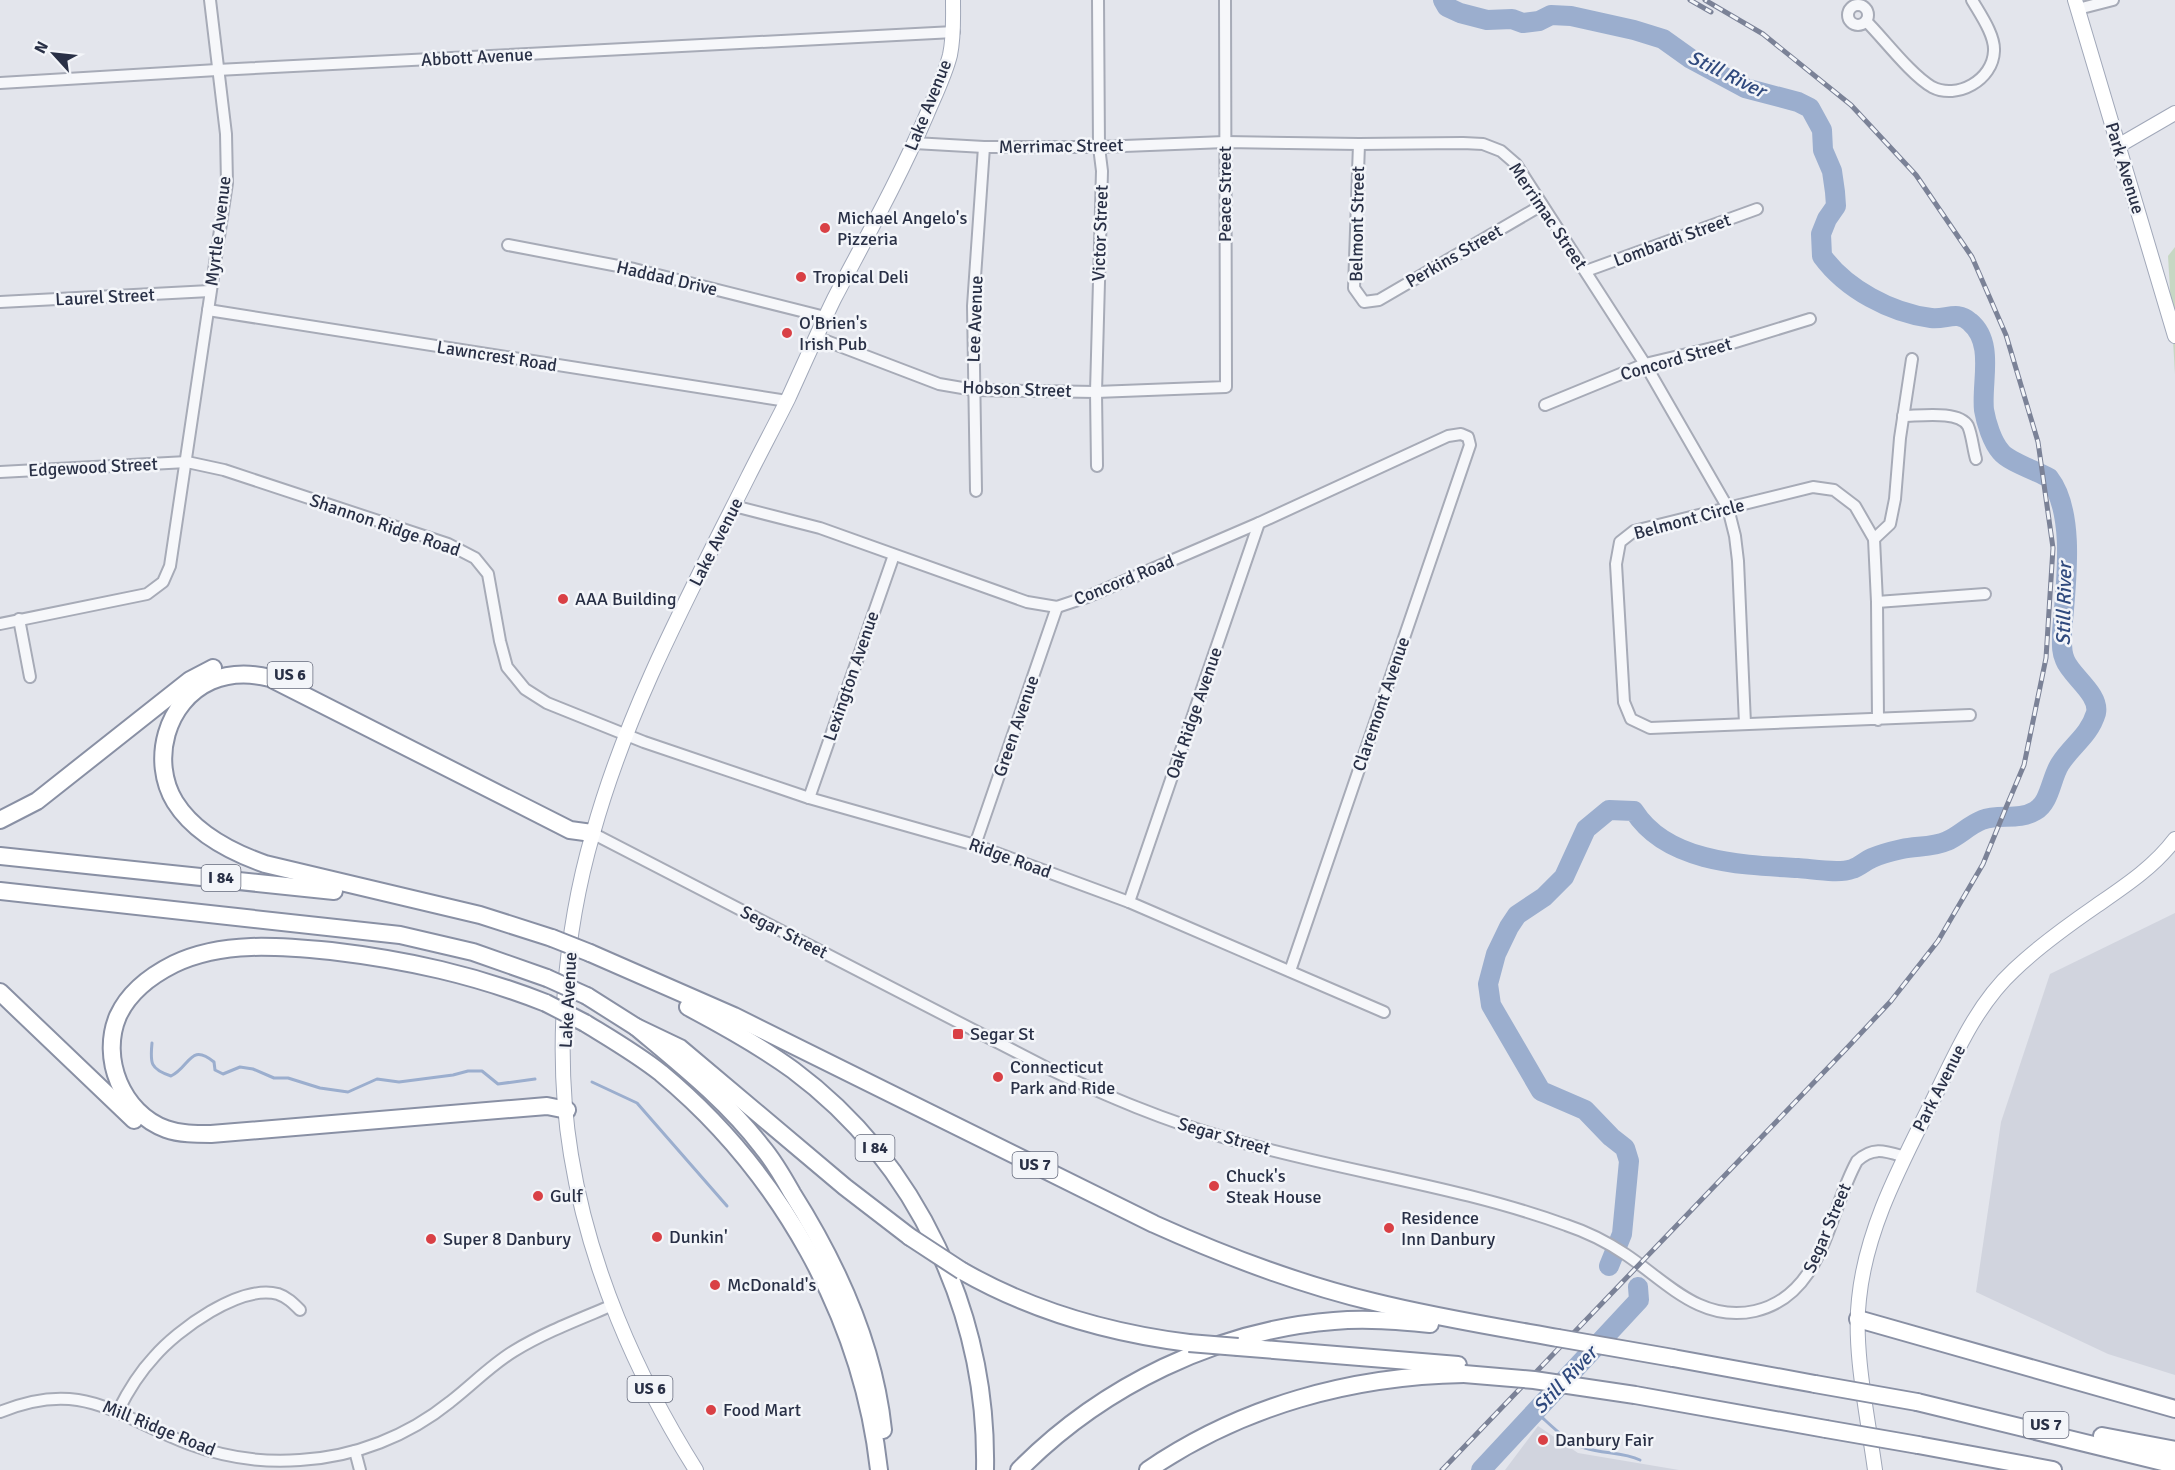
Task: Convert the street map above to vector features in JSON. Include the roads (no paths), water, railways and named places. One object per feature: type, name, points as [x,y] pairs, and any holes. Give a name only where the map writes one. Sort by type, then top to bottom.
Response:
[{"type":"highway","name":"US 6","points":[[0,820],[38,801],[190,680],[224,665],[258,664],[288,674],[576,821],[592,833]]},
{"type":"highway","points":[[442,907],[264,864],[234,852],[206,834],[183,813],[174,801],[164,772],[162,757],[164,740],[176,712],[197,690],[211,681],[242,674],[270,678],[284,683],[570,831],[592,833]]},
{"type":"highway","name":"I 84","points":[[0,856],[323,889],[442,907],[508,923],[590,953],[761,1047],[822,1095],[878,1151],[901,1182],[921,1215],[939,1249],[966,1323],[981,1390],[986,1440],[985,1470]]},
{"type":"highway","name":"I 84","points":[[0,891],[400,935],[473,952],[547,978],[587,996],[636,1028],[725,1106],[762,1146],[816,1231],[834,1267],[862,1338],[874,1378],[882,1419],[887,1470]]},
{"type":"highway","points":[[567,1110],[547,1106],[211,1134],[179,1133],[152,1122],[128,1100],[115,1070],[112,1051],[113,1034],[119,1015],[140,986],[175,964],[192,957],[230,948],[269,947],[303,948],[398,960],[471,976],[546,1003],[585,1023],[650,1065],[691,1100],[738,1148],[784,1210],[821,1277],[849,1342],[869,1411],[879,1470]]},
{"type":"highway","name":"US 7","points":[[590,953],[734,1016],[1199,1244],[1336,1292],[1496,1329],[1673,1358],[2175,1450]]},
{"type":"highway","points":[[0,992],[132,1119],[146,1130],[177,1142],[211,1144],[548,1116],[567,1110]]},
{"type":"highway","points":[[636,1028],[680,1048],[845,1186],[910,1237],[962,1270],[1007,1294],[1071,1318],[1137,1335],[1189,1343],[1468,1370]]},
{"type":"highway","points":[[1857,1319],[2175,1408]]},
{"type":"highway","points":[[1019,1470],[1064,1430],[1115,1393],[1169,1365],[1238,1339],[1299,1324],[1353,1320],[1496,1329]]},
{"type":"highway","points":[[1148,1470],[1216,1430],[1305,1396],[1337,1388],[1468,1370]]},
{"type":"highway","name":"US 7","points":[[1468,1370],[1635,1395],[2053,1470]]},
{"type":"highway","points":[[1917,1402],[2175,1465]]},
{"type":"highway","points":[[1918,1446],[2006,1470]]},
{"type":"main road","name":"Lake Avenue","points":[[567,1110],[564,1045],[567,974],[577,900],[592,833],[626,735],[671,631],[787,401],[825,317],[914,143],[945,69],[954,32],[952,0]]},
{"type":"main road","name":"Park Avenue","points":[[2077,4],[2175,336]]},
{"type":"main road","points":[[2118,146],[2175,113]]},
{"type":"main road","name":"Park Avenue","points":[[1875,1470],[1857,1319],[1867,1253],[1882,1208],[1905,1157],[1957,1052],[1993,993],[2011,973],[2054,935],[2148,868],[2175,839]]},
{"type":"main road","name":"US 6","points":[[567,1110],[570,1151],[577,1184],[593,1246],[613,1305],[648,1384],[696,1470]]},
{"type":"street","name":"Myrtle Avenue","points":[[19,619],[122,601],[147,594],[163,582],[170,566],[227,183],[226,134],[210,0]]},
{"type":"street","name":"Victor Street","points":[[1097,466],[1096,392],[1102,171],[1099,147],[1098,0]]},
{"type":"street","name":"Peace Street","points":[[1225,0],[1226,387]]},
{"type":"street","points":[[1866,21],[1918,76],[1933,87],[1950,91],[1967,88],[1982,78],[1991,66],[1994,50],[1989,34],[1972,0]]},
{"type":"street","points":[[2077,4],[2113,0]]},
{"type":"street","name":"Abbott Avenue","points":[[0,83],[954,32]]},
{"type":"street","name":"Merrimac Street","points":[[914,143],[984,147],[1099,147],[1225,142],[1483,144],[1501,151],[1516,165],[1586,271],[1645,364],[1728,508],[1738,561],[1745,724]]},
{"type":"street","name":"Belmont Street","points":[[1359,144],[1354,288],[1364,302]]},
{"type":"street","name":"Lee Avenue","points":[[976,491],[973,306],[984,147]]},
{"type":"street","name":"Perkins Street","points":[[1364,302],[1379,300],[1542,205]]},
{"type":"street","name":"Lombardi Street","points":[[1586,271],[1757,209]]},
{"type":"street","name":"Haddad Drive","points":[[508,245],[634,269],[825,317]]},
{"type":"street","name":"Laurel Street","points":[[0,302],[210,291]]},
{"type":"street","name":"Lawncrest Road","points":[[208,310],[787,401]]},
{"type":"street","name":"Concord Street","points":[[1545,405],[1645,364],[1729,344],[1810,320]]},
{"type":"street","name":"Hobson Street","points":[[816,337],[939,384],[974,390],[1096,392],[1226,387]]},
{"type":"street","points":[[1874,539],[1890,524],[1912,358]]},
{"type":"street","points":[[1903,416],[1950,415],[1959,418],[1967,425],[1976,459]]},
{"type":"street","name":"Concord Road","points":[[734,506],[820,528],[1028,602],[1057,606],[1087,597],[1259,523],[1448,436],[1461,434],[1468,437]]},
{"type":"street","name":"Claremont Avenue","points":[[1290,971],[1470,445],[1468,437]]},
{"type":"street","name":"Edgewood Street","points":[[0,472],[187,462]]},
{"type":"street","name":"Shannon Ridge Road","points":[[187,462],[224,470],[448,544],[475,558],[488,574],[507,667],[525,689],[547,703],[626,735]]},
{"type":"street","name":"Belmont Circle","points":[[1878,720],[1874,539],[1855,506],[1834,490],[1813,487],[1634,531],[1620,542],[1616,564],[1624,702],[1631,719],[1650,729],[1878,720],[1970,715]]},
{"type":"street","name":"Oak Ridge Avenue","points":[[1129,902],[1259,523]]},
{"type":"street","name":"Lexington Avenue","points":[[809,798],[894,555]]},
{"type":"street","points":[[1877,602],[1985,594]]},
{"type":"street","name":"Green Avenue","points":[[975,844],[1057,606]]},
{"type":"street","points":[[0,624],[19,619],[30,677]]},
{"type":"street","name":"Ridge Road","points":[[626,735],[809,798],[975,844],[1129,902],[1384,1012]]},
{"type":"street","name":"Segar Street","points":[[592,833],[1050,1069],[1122,1102],[1186,1126],[1244,1143],[1516,1208],[1563,1223],[1601,1239],[1626,1254],[1694,1304],[1724,1312],[1741,1313],[1757,1310],[1788,1296],[1800,1286],[1817,1259],[1857,1161],[1865,1153],[1874,1151],[1885,1151],[1905,1157]]},
{"type":"street","points":[[118,1411],[130,1389],[155,1355],[185,1328],[210,1311],[232,1302],[266,1293],[285,1297],[300,1310]]},
{"type":"street","name":"Mill Ridge Road","points":[[0,1412],[36,1400],[57,1398],[97,1403],[190,1444],[245,1458],[272,1461],[302,1460],[355,1451],[401,1434],[426,1420],[516,1350],[543,1335],[613,1305]]},
{"type":"street","points":[[355,1451],[360,1470]]},
{"type":"waterway","name":"Still River","points":[[1443,0],[1447,7],[1460,13],[1487,20],[1512,19],[1523,23],[1539,21],[1551,15],[1571,16],[1634,30],[1663,39],[1691,59],[1745,88],[1798,102],[1810,108],[1822,130],[1823,150],[1832,171],[1835,192],[1836,206],[1821,234],[1822,256],[1856,289],[1885,305],[1916,315],[1931,318],[1956,316],[1970,322],[1978,331],[1985,352],[1984,410],[1995,443],[2005,456],[2049,478],[2058,493],[2063,511],[2067,553],[2063,653],[2068,666],[2090,692],[2096,706],[2096,713],[2089,728],[2060,764],[2044,802],[2035,811],[2022,816],[1988,818],[1942,843],[1887,853],[1847,870],[1826,871],[1754,865],[1708,858],[1666,841],[1648,828],[1634,811],[1609,810],[1586,829],[1564,877],[1544,897],[1517,915],[1509,927],[1496,954],[1488,984],[1491,1005],[1541,1091],[1585,1110],[1625,1148],[1629,1161],[1622,1234],[1609,1266]]},
{"type":"waterway","points":[[152,1043],[151,1056],[155,1068],[171,1076],[191,1058],[200,1054],[214,1062],[215,1070],[223,1074],[240,1067],[253,1069],[274,1078],[288,1078],[320,1088],[348,1092],[377,1079],[399,1082],[468,1071],[482,1071],[498,1084],[535,1079]]},
{"type":"waterway","points":[[592,1082],[637,1103],[727,1206]]},
{"type":"waterway","name":"Still River","points":[[1481,1470],[1639,1300],[1638,1287]]},
{"type":"waterway","points":[[1536,1412],[1571,1442],[1592,1450],[1640,1460]]},
{"type":"railway","points":[[1690,0],[1711,12]]},
{"type":"railway","points":[[1442,1470],[1847,1048],[1891,1001],[1938,941],[1983,864],[2024,765],[2046,658],[2053,548],[2038,442],[2006,335],[1972,257],[1916,175],[1851,105],[1763,34],[1705,0]]},
{"type":"place","name":"Michael Angelo's Pizzeria","points":[[825,228]]},
{"type":"place","name":"Tropical Deli","points":[[801,277]]},
{"type":"place","name":"O'Brien's Irish Pub","points":[[787,333]]},
{"type":"place","name":"AAA Building","points":[[563,599]]},
{"type":"place","name":"Segar St","points":[[958,1034]]},
{"type":"place","name":"Connecticut Park and Ride","points":[[998,1077]]},
{"type":"place","name":"Chuck's Steak House","points":[[1214,1186]]},
{"type":"place","name":"Gulf","points":[[538,1196]]},
{"type":"place","name":"Residence Inn Danbury","points":[[1389,1228]]},
{"type":"place","name":"Dunkin'","points":[[657,1237]]},
{"type":"place","name":"Super 8 Danbury","points":[[431,1239]]},
{"type":"place","name":"McDonald's","points":[[715,1285]]},
{"type":"place","name":"Food Mart","points":[[711,1410]]},
{"type":"place","name":"Danbury Fair","points":[[1543,1440]]}]
